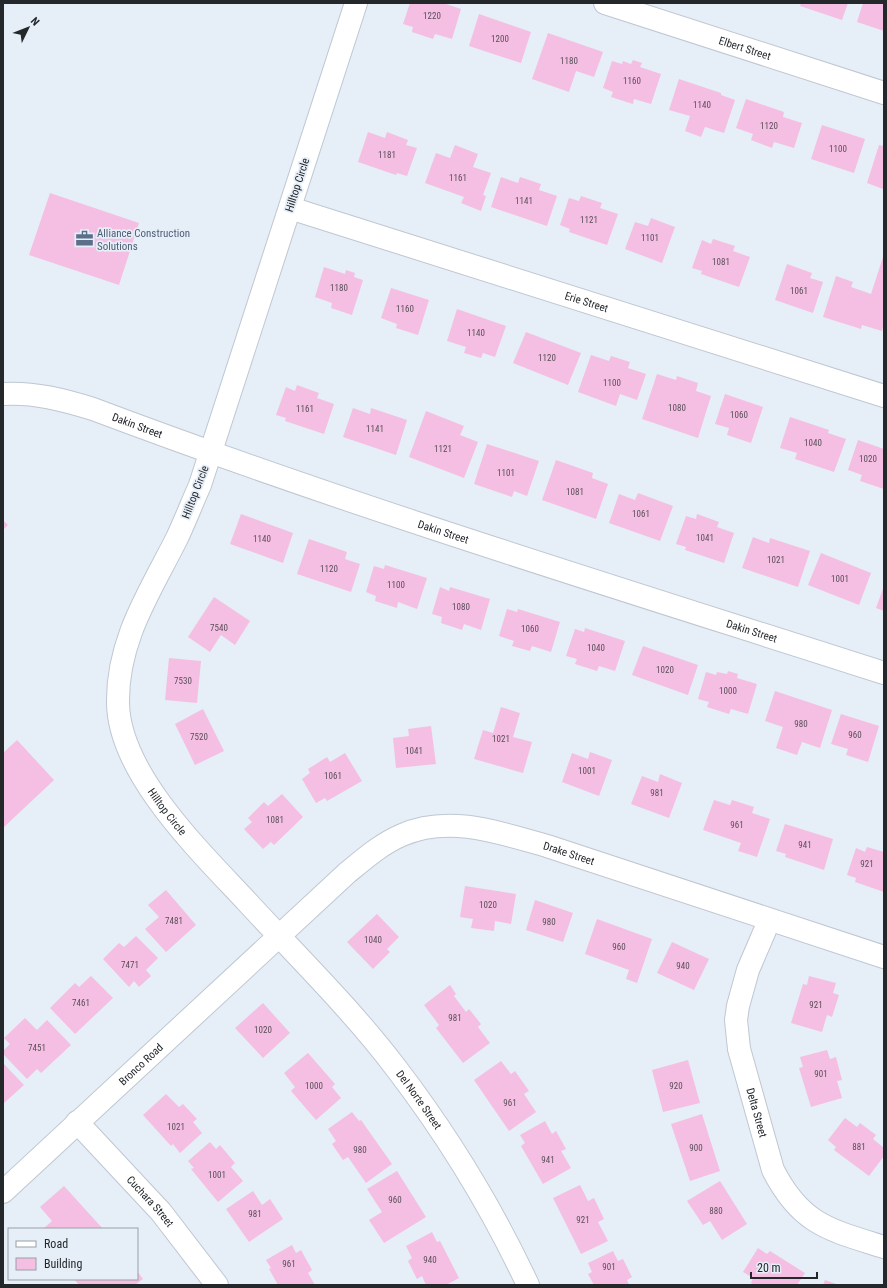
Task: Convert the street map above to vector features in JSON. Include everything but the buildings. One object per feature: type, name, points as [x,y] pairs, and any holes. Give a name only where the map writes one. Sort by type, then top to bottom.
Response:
[{"type":"street","name":"Hilltop Circle","points":[[278,936],[176,823],[145,780],[124,739],[119,717],[118,702],[122,667],[128,637],[137,615],[177,536],[200,485],[210,450],[356,3]]},
{"type":"street","name":"Elbert Street","points":[[605,3],[884,93]]},
{"type":"street","name":"Erie Street","points":[[290,208],[884,396]]},
{"type":"street","name":"Dakin Street","points":[[3,394],[39,396],[64,400],[210,450],[320,491],[488,547],[884,673]]},
{"type":"street","name":"Drake Street","points":[[278,936],[370,853],[401,835],[417,829],[436,826],[474,827],[495,831],[547,846],[769,921],[884,957]]},
{"type":"street","name":"Delta Street","points":[[769,921],[748,970],[738,1006],[736,1020],[740,1049],[773,1170],[779,1182],[797,1206],[808,1217],[830,1230],[884,1247]]},
{"type":"street","name":"Bronco Road","points":[[3,1192],[278,936]]},
{"type":"street","name":"Del Norte Street","points":[[278,936],[366,1031],[396,1068],[443,1132],[480,1192],[528,1285]]},
{"type":"street","name":"Cuchara Street","points":[[77,1122],[161,1212],[217,1285]]},
{"type":"place","name":"Alliance Construction Solutions","points":[[84,239]]}]
